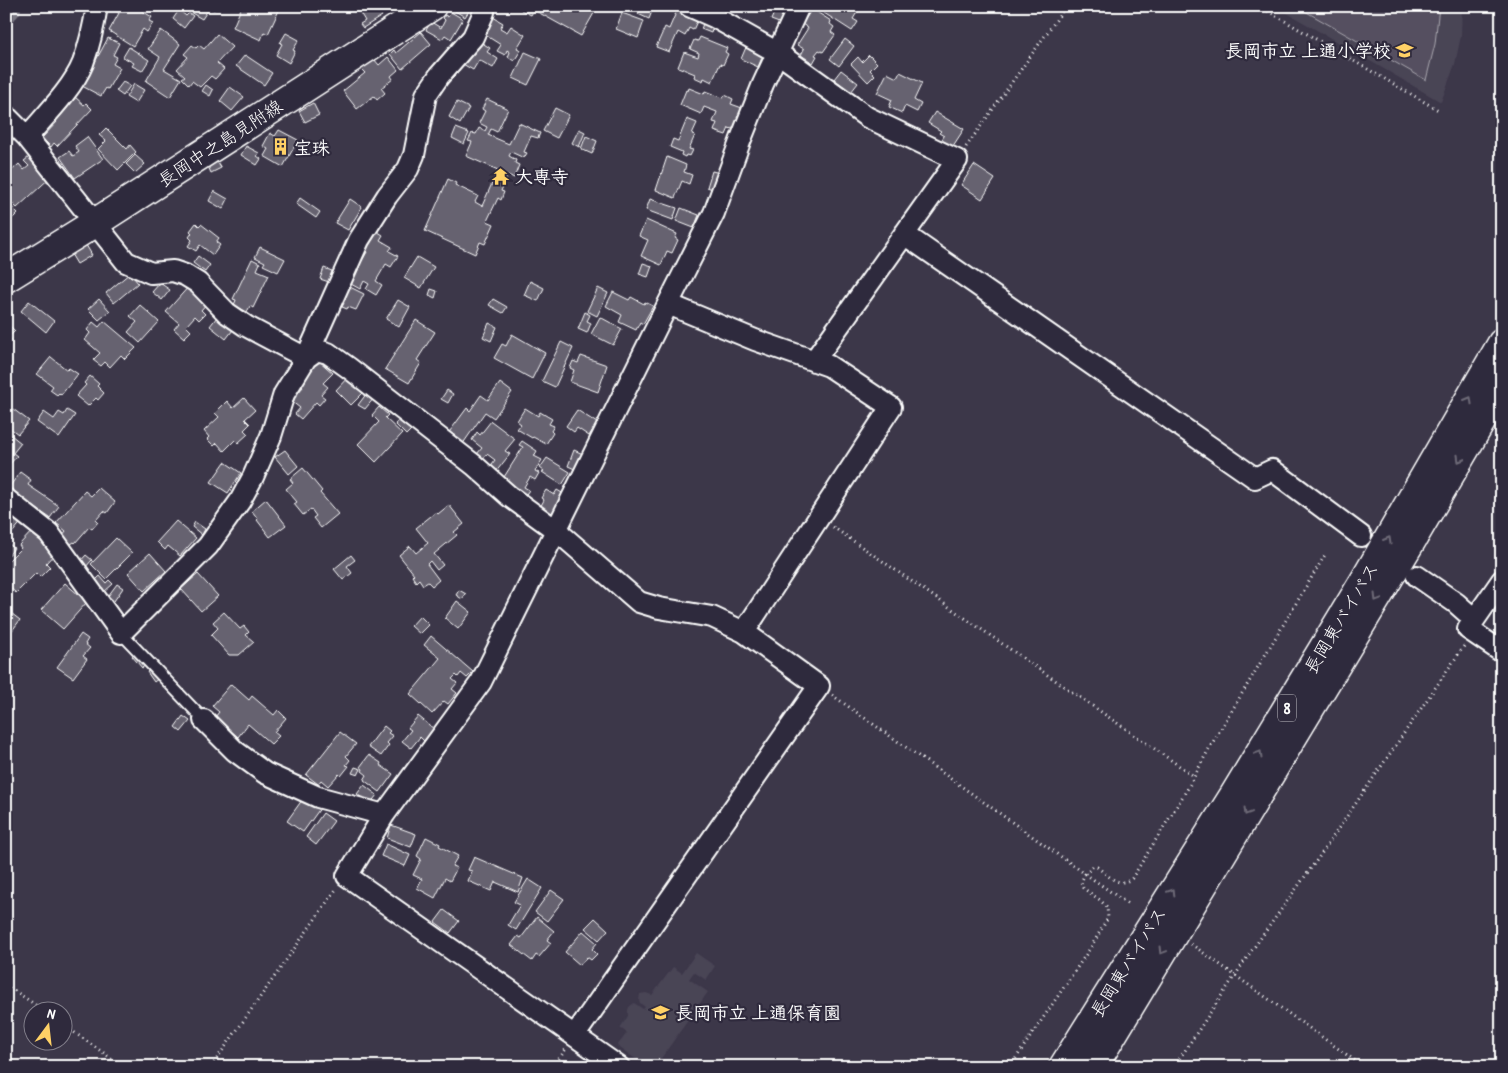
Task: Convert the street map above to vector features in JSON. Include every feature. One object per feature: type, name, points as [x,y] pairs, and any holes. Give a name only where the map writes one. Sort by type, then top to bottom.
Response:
[{"type":"main road","name":"長岡中之島見附線","points":[[6,278],[96,223],[432,6]]},
{"type":"main road","name":"長岡東バイパス","points":[[1062,1067],[1249,770],[1364,581],[1502,343]]},
{"type":"main road","name":"長岡東バイパス","points":[[1093,1067],[1408,548],[1502,386]]},
{"type":"street","points":[[28,137],[63,95],[82,65],[98,6]]},
{"type":"street","points":[[6,499],[49,532],[121,633],[208,546],[253,477],[271,436],[284,394],[306,358],[359,240],[387,196],[408,169],[414,155],[426,95],[438,76],[473,37],[484,12],[483,6]]},
{"type":"street","points":[[689,6],[714,17],[778,53],[867,117],[957,160],[814,361]]},
{"type":"street","points":[[619,1067],[347,876],[384,815],[481,682],[714,213],[763,84],[799,6]]},
{"type":"street","points":[[6,116],[28,137],[126,262],[151,273],[173,271],[186,275],[198,283],[227,313],[246,326],[306,358]]},
{"type":"street","points":[[904,234],[1254,478],[1272,470],[1360,536]]},
{"type":"street","points":[[668,304],[756,340],[829,366],[891,407],[744,632]]},
{"type":"street","points":[[306,358],[317,350],[328,353],[349,368],[474,465],[509,496],[557,531],[639,602],[659,608],[712,618],[744,632],[819,686],[575,1035]]},
{"type":"street","points":[[1417,576],[1456,603],[1471,624],[1502,652]]},
{"type":"street","points":[[1471,624],[1502,580]]},
{"type":"street","points":[[204,720],[235,751],[265,773],[318,797],[384,815]]},
{"type":"lane","points":[[121,633],[204,720]]},
{"type":"path","points":[[957,160],[1066,6]]},
{"type":"path","points":[[1259,6],[1440,111]]},
{"type":"path","points":[[818,517],[1194,776]]},
{"type":"path","points":[[1010,1067],[1091,947],[1108,918],[1107,907],[1083,888],[1081,882],[1084,874],[1092,867],[1097,868],[1118,883],[1127,883],[1132,878],[1188,788],[1210,747],[1325,555]]},
{"type":"path","points":[[1174,1067],[1235,975],[1319,857],[1466,643],[1471,624]]},
{"type":"path","points":[[819,686],[1128,904]]},
{"type":"path","points":[[211,1067],[326,902],[347,876]]},
{"type":"path","points":[[1190,943],[1364,1067]]},
{"type":"path","points":[[6,985],[29,1000]]},
{"type":"path","points":[[72,1031],[124,1067]]},
{"type":"shaded area","name":"長岡市立 上通小学校","points":[[1275,6],[1462,6],[1461,36],[1455,64],[1441,102]]},
{"type":"shaded area","points":[[1296,6],[1439,6],[1435,44],[1426,80]]},
{"type":"shaded area","name":"長岡市立 上通保育園","points":[[696,953],[715,966],[706,980],[694,972],[689,979],[708,992],[655,1067],[647,1067],[617,1046],[627,1033],[620,1028],[628,1016],[629,1007],[634,1003],[643,1009],[645,1007],[640,1003],[640,994],[652,995],[673,967],[682,973]]},
{"type":"building","points":[[134,6],[152,17],[149,21],[153,23],[147,32],[143,29],[133,46],[109,31],[119,13],[116,11],[119,7]]},
{"type":"building","points":[[184,6],[217,6],[214,10],[210,7],[202,19],[183,8]]},
{"type":"building","points":[[242,6],[281,6],[268,34],[264,32],[261,40],[233,27]]},
{"type":"building","points":[[356,6],[376,6],[382,16],[363,28],[360,24],[365,21]]},
{"type":"building","points":[[458,6],[462,6],[469,11],[465,17],[455,11]]},
{"type":"building","points":[[523,6],[598,6],[581,36],[534,10],[531,15],[521,10]]},
{"type":"building","points":[[642,6],[654,6],[649,19],[638,14]]},
{"type":"building","points":[[742,6],[750,6],[747,13],[740,11]]},
{"type":"building","points":[[777,6],[790,6],[784,19],[782,18],[779,23],[771,20]]},
{"type":"building","points":[[829,6],[861,6],[853,19],[858,22],[852,31],[824,13]]},
{"type":"building","points":[[678,8],[699,17],[693,30],[689,28],[685,36],[678,32],[669,52],[656,47],[665,27],[669,29]]},
{"type":"building","points":[[812,9],[831,21],[830,24],[834,27],[831,32],[835,35],[823,52],[819,50],[815,55],[817,56],[813,63],[801,55],[804,49],[797,45],[808,28],[802,24]]},
{"type":"building","points":[[179,10],[186,16],[189,13],[193,16],[184,28],[173,19]]},
{"type":"building","points":[[451,12],[463,19],[451,39],[445,35],[442,39],[426,30],[431,22],[441,28],[445,20],[443,18],[445,15],[448,17]]},
{"type":"building","points":[[622,13],[644,21],[638,38],[616,29]]},
{"type":"building","points":[[493,17],[503,23],[500,28],[507,32],[511,26],[525,35],[517,48],[521,50],[514,61],[508,57],[510,52],[507,50],[505,55],[497,51],[501,45],[482,33]]},
{"type":"building","points":[[704,21],[714,24],[711,33],[701,29]]},
{"type":"building","points":[[161,30],[180,44],[164,69],[181,79],[170,97],[146,81],[160,57],[148,49]]},
{"type":"building","points":[[421,32],[431,44],[402,69],[390,54],[394,50],[396,53]]},
{"type":"building","points":[[286,33],[299,40],[293,50],[295,51],[289,63],[276,55]]},
{"type":"building","points":[[217,34],[232,47],[217,63],[224,69],[215,79],[211,76],[200,87],[192,81],[189,85],[182,78],[185,76],[177,69],[188,57],[184,54],[192,45],[196,48],[199,45],[204,49]]},
{"type":"building","points":[[700,37],[727,48],[725,52],[728,54],[723,65],[720,64],[712,82],[704,78],[703,81],[694,77],[695,74],[678,67],[684,52],[698,57],[699,53],[690,49],[694,40],[698,41]]},
{"type":"building","points":[[108,38],[119,43],[113,55],[117,57],[113,64],[120,68],[108,89],[106,88],[101,96],[82,86]]},
{"type":"building","points":[[476,39],[490,48],[487,52],[498,59],[493,68],[479,60],[473,70],[461,63]]},
{"type":"building","points":[[845,39],[854,46],[839,66],[830,59]]},
{"type":"building","points":[[747,45],[764,53],[758,67],[741,59]]},
{"type":"building","points":[[129,47],[149,60],[142,71],[132,66],[134,63],[123,57]]},
{"type":"building","points":[[525,52],[541,59],[528,85],[513,78]]},
{"type":"building","points":[[245,55],[272,73],[264,85],[236,66]]},
{"type":"building","points":[[869,55],[877,63],[870,70],[875,75],[868,82],[851,64],[858,57],[862,62]]},
{"type":"building","points":[[388,57],[398,70],[391,76],[393,79],[381,88],[385,93],[377,100],[374,96],[357,109],[343,91],[365,73],[361,69],[374,59],[379,65]]},
{"type":"building","points":[[841,70],[858,83],[851,92],[834,79]]},
{"type":"building","points":[[900,72],[922,83],[914,100],[921,104],[917,112],[905,106],[902,113],[889,107],[892,100],[877,93],[887,73],[897,78]]},
{"type":"building","points":[[123,82],[130,86],[123,96],[116,91]]},
{"type":"building","points":[[134,84],[144,90],[136,103],[126,97]]},
{"type":"building","points":[[206,85],[213,90],[210,96],[202,91]]},
{"type":"building","points":[[230,87],[244,97],[232,111],[220,101]]},
{"type":"building","points":[[689,88],[704,94],[705,91],[723,98],[725,95],[733,99],[731,104],[745,109],[735,130],[729,128],[726,135],[714,131],[717,123],[713,122],[717,112],[704,107],[701,114],[680,105],[686,90],[688,91]]},
{"type":"building","points":[[75,97],[92,109],[57,146],[54,143],[51,147],[42,138],[57,122],[53,119]]},
{"type":"building","name":"大専寺","points":[[487,99],[508,109],[497,132],[491,129],[488,135],[509,144],[519,123],[540,133],[538,138],[531,136],[524,152],[527,153],[524,158],[511,152],[509,156],[516,160],[515,163],[519,165],[514,178],[508,175],[501,191],[504,192],[501,200],[498,198],[487,221],[494,224],[485,244],[480,242],[475,254],[425,231],[448,179],[456,183],[455,185],[478,196],[475,202],[482,206],[498,170],[466,156],[472,142],[468,141],[472,133],[476,134],[479,128],[485,131],[487,127],[479,123],[485,111],[482,109]]},
{"type":"building","points":[[457,102],[469,108],[460,124],[449,117]]},
{"type":"building","points":[[313,103],[319,115],[305,122],[299,111]]},
{"type":"building","points":[[555,108],[569,115],[557,138],[543,131]]},
{"type":"building","points":[[935,112],[964,129],[951,149],[940,143],[944,136],[939,133],[941,131],[928,123]]},
{"type":"building","points":[[687,119],[697,123],[692,134],[695,135],[689,149],[693,150],[690,156],[686,155],[685,157],[681,155],[682,152],[670,147],[673,139],[678,141]]},
{"type":"building","points":[[106,128],[127,149],[130,145],[136,152],[118,170],[98,149],[106,141],[99,135]]},
{"type":"building","points":[[456,128],[469,133],[464,144],[452,138]]},
{"type":"building","points":[[579,129],[585,132],[579,147],[572,143]]},
{"type":"building","name":"宝珠","points":[[279,130],[298,140],[283,167],[264,156],[268,149],[263,146],[270,133],[275,136]]},
{"type":"building","points":[[586,136],[597,141],[592,154],[581,149]]},
{"type":"building","points":[[87,137],[103,159],[75,178],[60,157],[69,151],[73,156],[79,152],[75,146]]},
{"type":"building","points":[[246,146],[259,153],[257,156],[261,159],[257,165],[241,155]]},
{"type":"building","points":[[33,154],[53,175],[17,208],[6,197],[6,176],[19,164],[24,170],[29,166],[24,161]]},
{"type":"building","points":[[135,155],[145,164],[135,173],[126,164]]},
{"type":"building","points":[[667,157],[686,165],[684,172],[692,175],[689,184],[682,181],[675,198],[656,190]]},
{"type":"building","points":[[216,160],[221,168],[211,173],[207,164]]},
{"type":"building","points":[[974,165],[995,179],[982,199],[961,185]]},
{"type":"building","points":[[712,171],[720,173],[715,190],[707,187]]},
{"type":"building","points":[[214,191],[228,199],[223,209],[209,201]]},
{"type":"building","points":[[300,198],[320,212],[316,218],[296,204]]},
{"type":"building","points":[[350,199],[362,207],[348,230],[335,223]]},
{"type":"building","points":[[650,199],[677,208],[673,220],[646,210]]},
{"type":"building","points":[[6,201],[18,213],[6,225]]},
{"type":"building","points":[[681,208],[699,215],[694,228],[676,221]]},
{"type":"building","points":[[646,220],[677,234],[675,238],[678,240],[672,253],[667,251],[661,265],[641,256],[648,240],[639,236]]},
{"type":"building","points":[[196,223],[199,226],[201,224],[219,238],[216,242],[220,245],[213,255],[200,245],[196,251],[188,246],[192,240],[189,237],[192,233],[190,231]]},
{"type":"building","points":[[375,230],[383,235],[380,240],[392,247],[389,251],[398,256],[391,267],[386,264],[376,281],[382,285],[376,295],[366,289],[369,284],[364,281],[360,289],[349,283],[367,252],[361,249]]},
{"type":"building","points":[[86,245],[92,255],[77,264],[71,254]]},
{"type":"building","points":[[260,247],[285,259],[278,272],[263,265],[265,262],[255,257]]},
{"type":"building","points":[[198,256],[210,265],[205,272],[193,263]]},
{"type":"building","points":[[417,257],[434,267],[421,288],[404,278]]},
{"type":"building","points":[[252,259],[260,263],[257,270],[269,275],[253,308],[250,306],[247,312],[234,305],[236,300],[233,299]]},
{"type":"building","points":[[643,263],[652,266],[648,277],[639,274]]},
{"type":"building","points":[[324,268],[332,271],[329,282],[320,279]]},
{"type":"building","points":[[130,273],[138,283],[114,303],[106,293]]},
{"type":"building","points":[[530,281],[544,288],[538,301],[524,295]]},
{"type":"building","points":[[160,283],[170,290],[162,300],[152,292]]},
{"type":"building","points":[[190,285],[208,302],[201,310],[205,314],[199,320],[195,316],[186,326],[191,331],[184,338],[174,329],[179,323],[166,312]]},
{"type":"building","points":[[348,286],[364,294],[356,310],[342,307],[344,303],[340,301]]},
{"type":"building","points":[[598,288],[608,293],[597,316],[587,311]]},
{"type":"building","points":[[431,289],[437,291],[435,298],[429,295]]},
{"type":"building","points":[[613,292],[629,300],[631,297],[644,304],[645,302],[653,306],[643,324],[640,322],[636,330],[619,322],[622,315],[606,306]]},
{"type":"building","points":[[99,299],[110,311],[99,320],[88,309]]},
{"type":"building","points":[[493,299],[507,307],[503,313],[489,305]]},
{"type":"building","points":[[398,300],[410,307],[399,327],[386,319]]},
{"type":"building","points":[[29,301],[54,321],[46,332],[21,311]]},
{"type":"building","points":[[140,305],[159,322],[140,343],[128,332],[137,322],[130,316]]},
{"type":"building","points":[[585,312],[590,315],[587,321],[591,323],[587,333],[578,329]]},
{"type":"building","points":[[220,313],[236,326],[226,339],[210,326]]},
{"type":"building","points":[[600,317],[622,329],[613,345],[591,334]]},
{"type":"building","points":[[416,320],[435,332],[417,360],[421,363],[409,383],[385,369]]},
{"type":"building","points":[[104,321],[136,348],[125,359],[121,355],[110,367],[105,362],[101,366],[93,360],[100,353],[85,340],[90,333],[87,330],[93,322],[99,327]]},
{"type":"building","points":[[6,322],[15,331],[9,337],[12,340],[6,345]]},
{"type":"building","points":[[489,323],[497,327],[491,341],[483,337]]},
{"type":"building","points":[[512,334],[545,353],[532,379],[494,358],[502,344],[506,346]]},
{"type":"building","points":[[561,342],[573,348],[555,387],[542,381]]},
{"type":"building","points":[[581,356],[607,365],[598,392],[570,382],[574,370],[570,368],[573,361],[578,363]]},
{"type":"building","points":[[51,357],[67,370],[69,368],[78,374],[61,395],[59,393],[57,395],[50,390],[53,386],[37,374]]},
{"type":"building","points":[[318,360],[333,373],[323,383],[328,387],[321,395],[325,398],[319,405],[316,402],[301,419],[295,414],[300,408],[291,401],[303,387],[300,384],[308,375],[306,373]]},
{"type":"building","points":[[90,376],[99,384],[97,386],[104,393],[98,400],[96,398],[88,406],[76,396],[86,385],[84,383]]},
{"type":"building","points":[[349,376],[365,391],[351,405],[336,390]]},
{"type":"building","points":[[500,383],[512,392],[494,418],[485,412],[462,445],[447,435],[467,408],[470,411],[481,395],[488,400]]},
{"type":"building","points":[[447,390],[453,394],[448,403],[441,399]]},
{"type":"building","points":[[367,393],[374,398],[365,409],[358,405]]},
{"type":"building","points":[[244,398],[255,410],[245,419],[250,424],[244,430],[248,434],[238,443],[235,440],[224,451],[217,443],[214,446],[207,439],[209,437],[204,431],[219,417],[215,413],[227,401],[233,408]]},
{"type":"building","points":[[379,407],[388,415],[385,418],[402,434],[376,462],[358,444],[379,422],[372,415]]},
{"type":"building","points":[[525,408],[538,416],[540,412],[552,419],[549,424],[554,426],[551,431],[553,433],[546,444],[517,429],[521,424],[517,421]]},
{"type":"building","points":[[13,409],[29,421],[18,434],[6,425],[6,417]]},
{"type":"building","points":[[67,410],[75,415],[59,438],[37,422],[44,412],[54,419],[59,412],[64,415]]},
{"type":"building","points":[[577,410],[597,423],[589,436],[577,428],[574,432],[566,426]]},
{"type":"building","points":[[402,418],[412,429],[406,435],[395,424]]},
{"type":"building","points":[[491,421],[515,439],[505,451],[510,454],[495,473],[489,468],[495,460],[487,454],[483,459],[477,454],[482,448],[472,440],[477,432],[480,435]]},
{"type":"building","points":[[6,431],[21,443],[13,453],[17,456],[9,465],[6,463]]},
{"type":"building","points":[[522,441],[537,451],[534,456],[542,460],[535,471],[539,473],[535,480],[530,477],[524,487],[529,490],[524,497],[505,482],[507,479],[504,477],[523,447],[519,445]]},
{"type":"building","points":[[285,450],[298,466],[289,474],[275,457]]},
{"type":"building","points":[[574,450],[583,454],[577,470],[568,466]]},
{"type":"building","points":[[547,458],[570,472],[562,485],[542,472],[544,471],[540,468]]},
{"type":"building","points":[[225,462],[241,473],[228,493],[211,482]]},
{"type":"building","points":[[303,468],[322,491],[320,493],[338,514],[321,528],[313,518],[316,516],[311,509],[303,515],[294,504],[297,502],[286,489],[293,483],[290,479]]},
{"type":"building","points":[[20,472],[31,480],[28,485],[59,506],[50,518],[8,489]]},
{"type":"building","points":[[99,488],[115,502],[107,513],[104,511],[96,520],[98,522],[92,529],[89,527],[75,543],[71,544],[62,536],[66,531],[56,523],[85,491],[91,496]]},
{"type":"building","points":[[546,490],[554,495],[557,490],[564,494],[551,518],[538,511],[544,500],[541,498]]},
{"type":"building","points":[[266,499],[286,525],[270,537],[252,511]]},
{"type":"building","points":[[449,505],[464,524],[454,532],[457,535],[434,554],[443,565],[437,570],[430,561],[427,564],[439,580],[432,586],[428,582],[423,585],[419,579],[416,582],[412,576],[414,574],[399,555],[410,546],[416,553],[428,543],[416,528],[436,512],[438,514]]},
{"type":"building","points":[[6,508],[23,520],[13,532],[6,527]]},
{"type":"building","points":[[176,521],[196,538],[180,556],[168,546],[165,550],[157,542]]},
{"type":"building","points":[[195,522],[205,529],[202,535],[192,527]]},
{"type":"building","points":[[34,529],[57,551],[46,563],[50,567],[40,577],[36,573],[16,593],[6,584],[6,563],[21,548],[19,545]]},
{"type":"building","points":[[116,538],[132,553],[106,579],[91,564]]},
{"type":"building","points":[[9,544],[14,548],[6,559],[6,548]]},
{"type":"building","points":[[150,553],[166,571],[144,591],[128,573]]},
{"type":"building","points":[[86,555],[92,560],[84,569],[78,564]]},
{"type":"building","points":[[351,555],[355,560],[347,566],[352,573],[343,580],[334,569]]},
{"type":"building","points":[[198,574],[218,596],[201,611],[181,589]]},
{"type":"building","points":[[100,576],[106,583],[109,580],[113,584],[104,592],[94,582]]},
{"type":"building","points":[[65,583],[87,602],[63,629],[41,610]]},
{"type":"building","points":[[117,584],[123,588],[114,601],[108,596]]},
{"type":"building","points":[[459,590],[466,594],[462,599],[456,595]]},
{"type":"building","points":[[457,601],[471,612],[458,629],[445,618]]},
{"type":"building","points":[[7,610],[20,620],[8,636],[6,635]]},
{"type":"building","points":[[224,612],[240,629],[244,626],[249,632],[246,635],[254,642],[239,655],[229,655],[211,635],[218,628],[213,622]]},
{"type":"building","points":[[420,616],[429,625],[420,634],[411,626]]},
{"type":"building","points":[[81,634],[88,639],[85,644],[90,648],[83,656],[87,659],[73,678],[57,667]]},
{"type":"building","points":[[431,636],[473,672],[467,678],[461,673],[458,677],[456,675],[452,679],[457,683],[452,689],[457,693],[448,704],[444,701],[432,714],[410,694],[440,658],[424,645]]},
{"type":"building","points":[[136,653],[146,665],[142,668],[132,656]]},
{"type":"building","points":[[152,668],[159,678],[154,682],[147,672]]},
{"type":"building","points":[[231,684],[249,700],[252,696],[274,715],[278,710],[286,718],[274,732],[279,736],[271,744],[248,724],[238,737],[215,717],[219,712],[212,706]]},
{"type":"building","points":[[183,716],[190,721],[181,732],[175,727]]},
{"type":"building","points":[[418,716],[434,729],[424,741],[420,737],[411,748],[402,741],[411,730],[408,728]]},
{"type":"building","points":[[384,726],[390,731],[388,733],[393,736],[387,743],[389,745],[381,756],[368,747]]},
{"type":"building","points":[[340,732],[356,744],[346,756],[350,760],[346,765],[349,766],[341,776],[339,774],[328,786],[321,780],[318,784],[306,775]]},
{"type":"building","points":[[369,755],[393,774],[380,792],[364,780],[367,775],[360,767]]},
{"type":"building","points":[[355,767],[361,769],[358,775],[352,773]]},
{"type":"building","points":[[364,785],[377,795],[370,804],[357,794]]},
{"type":"building","points":[[305,796],[321,807],[303,832],[287,821]]},
{"type":"building","points":[[323,813],[334,821],[316,845],[306,837]]},
{"type":"building","points":[[391,825],[416,834],[411,847],[387,838]]},
{"type":"building","points":[[426,837],[458,856],[452,866],[457,868],[450,881],[445,878],[435,898],[417,888],[422,879],[413,875],[421,859],[417,856]]},
{"type":"building","points":[[386,844],[410,855],[405,866],[381,856]]},
{"type":"building","points":[[474,857],[523,878],[518,892],[495,882],[491,891],[468,881],[472,871],[468,870]]},
{"type":"building","points":[[528,879],[542,888],[516,930],[508,925],[520,905],[514,902]]},
{"type":"building","points":[[551,890],[564,899],[547,921],[535,912]]},
{"type":"building","points":[[444,910],[459,921],[450,933],[435,922]]},
{"type":"building","points":[[537,917],[554,931],[547,940],[551,943],[539,957],[536,955],[532,961],[511,945],[518,936],[521,938]]},
{"type":"building","points":[[595,918],[608,930],[599,940],[585,928]]},
{"type":"building","points":[[583,931],[597,943],[592,949],[597,954],[591,960],[587,957],[580,965],[565,952]]},
{"type":"place","name":"長岡市立 上通小学校","points":[[1405,50]]},
{"type":"place","name":"宝珠","points":[[280,147]]},
{"type":"place","name":"大専寺","points":[[501,176]]},
{"type":"place","name":"長岡市立 上通保育園","points":[[661,1012]]}]
